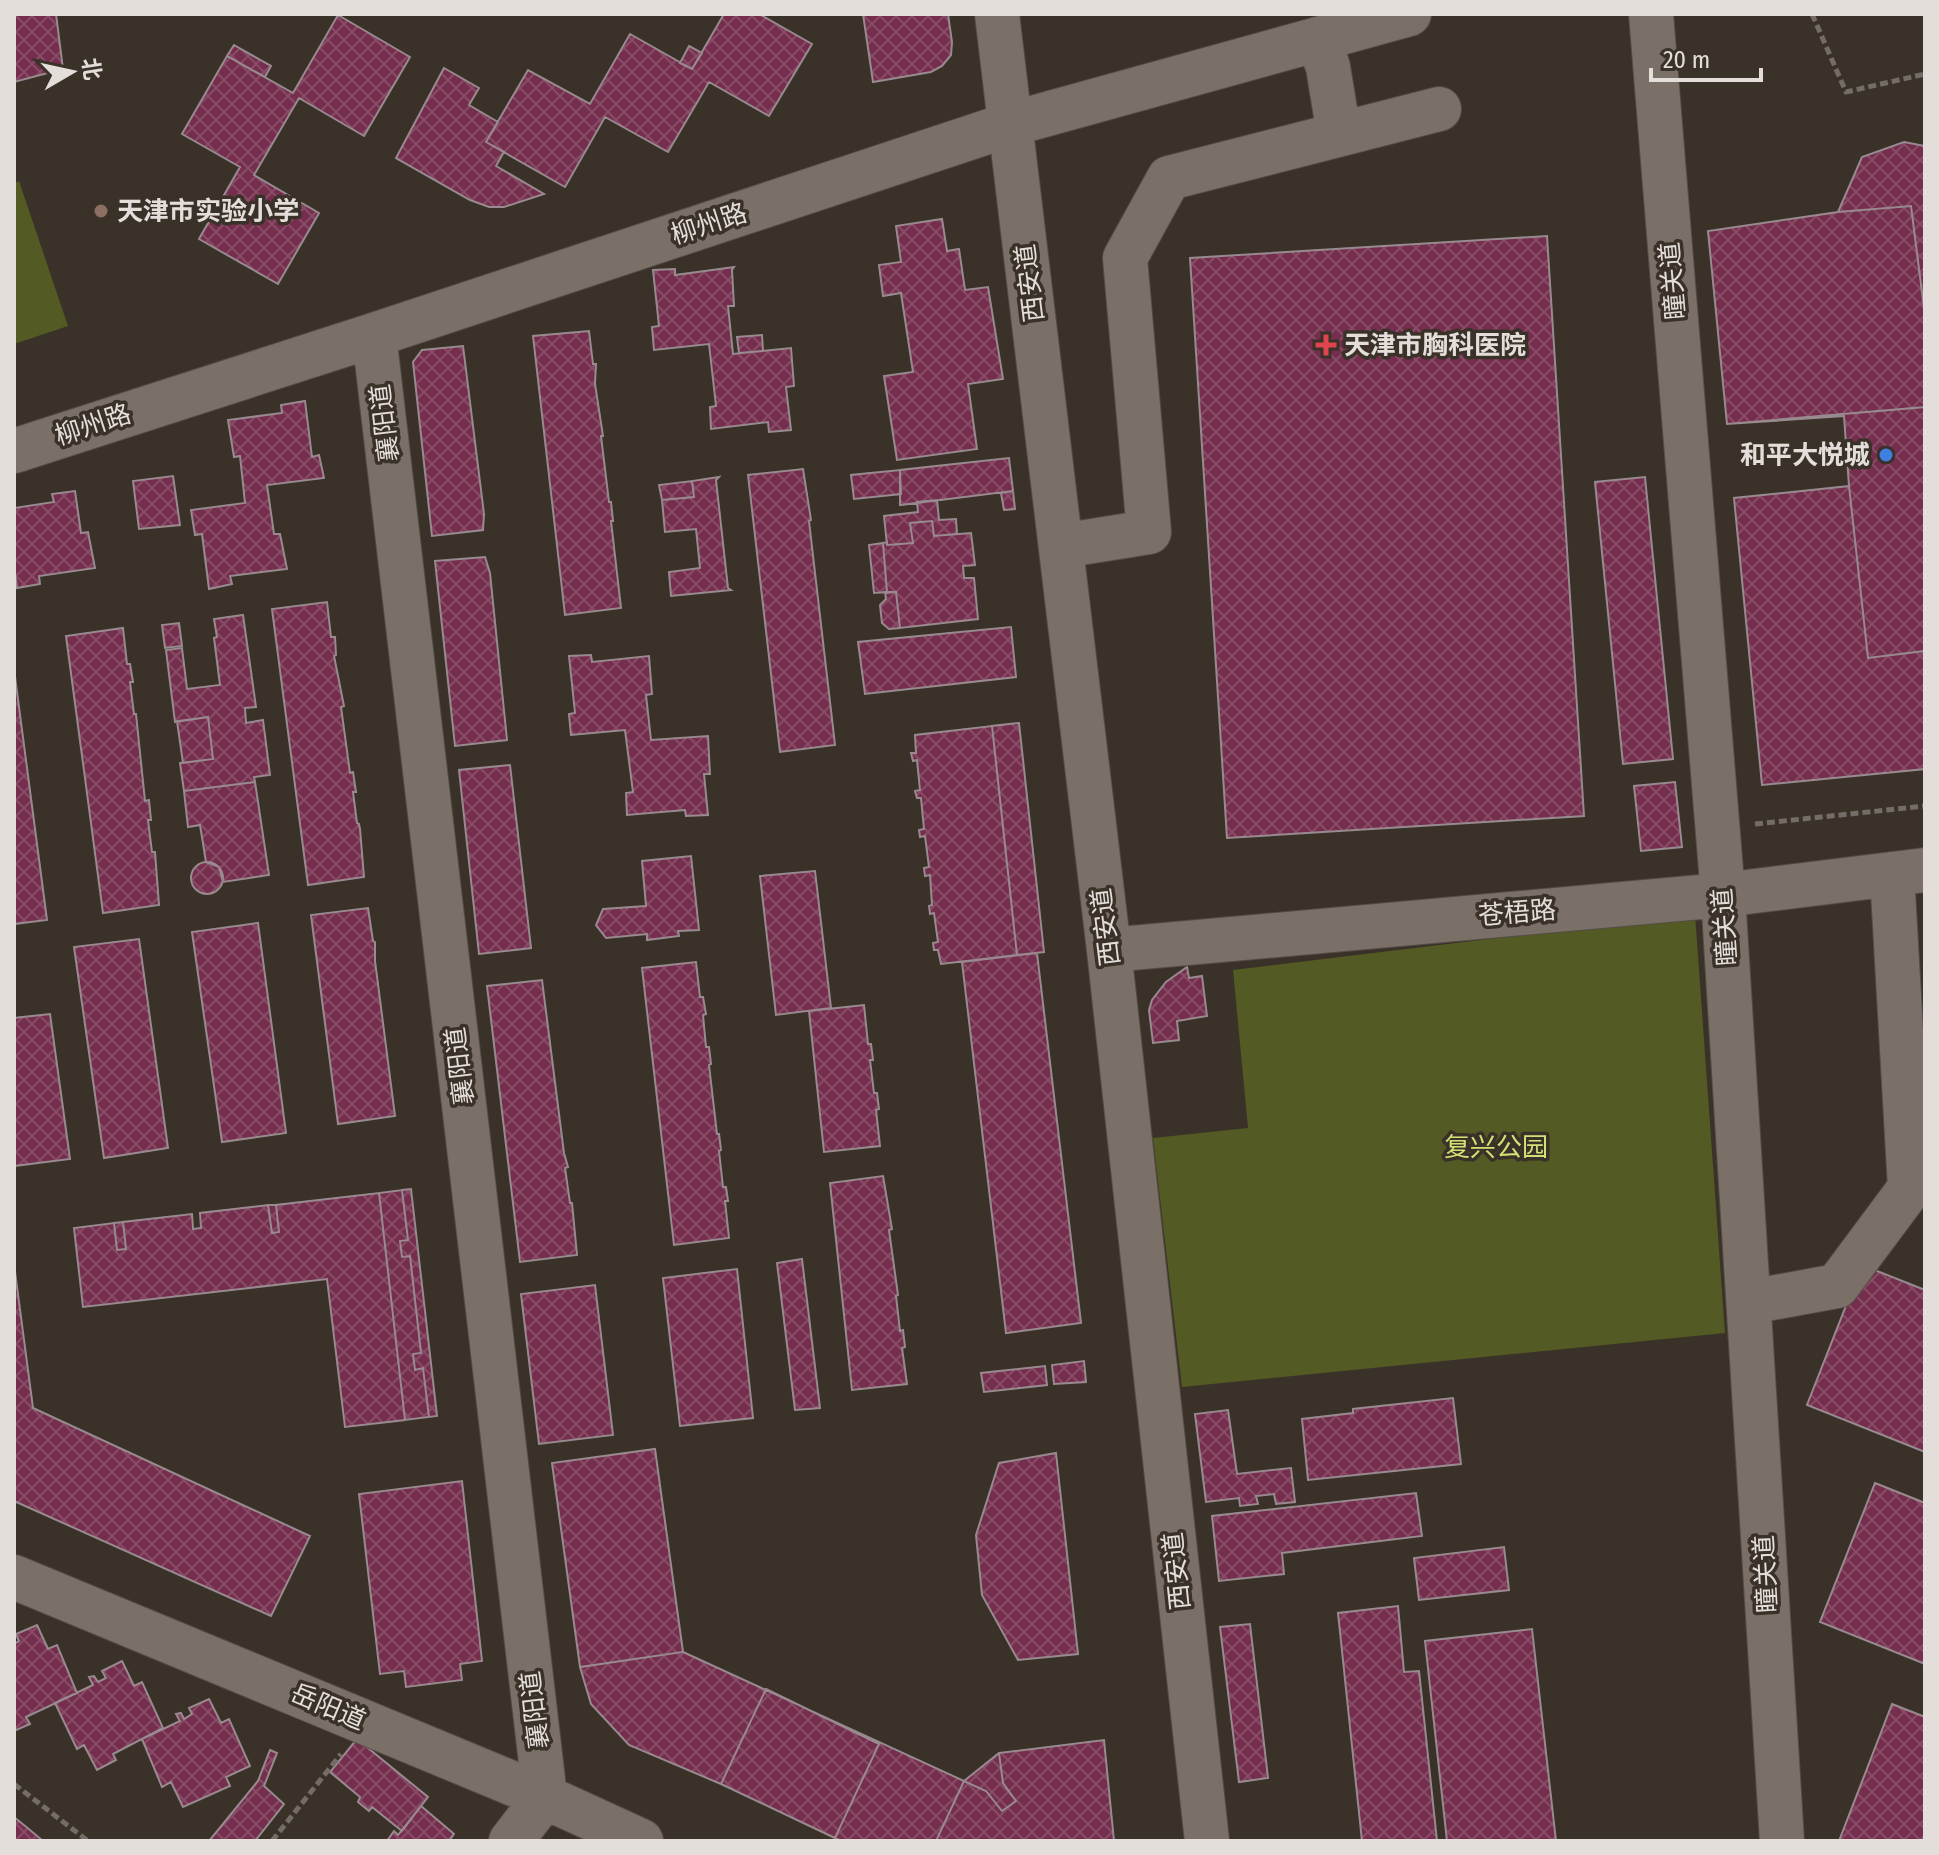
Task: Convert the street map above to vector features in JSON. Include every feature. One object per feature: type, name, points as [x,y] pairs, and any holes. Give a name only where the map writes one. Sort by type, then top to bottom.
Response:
[{"type":"street","name":"西安道","points":[[997,14],[1109,950],[1207,1841]]},
{"type":"street","name":"柳州路","points":[[14,451],[1011,124],[1409,14]]},
{"type":"street","name":"瞳关道","points":[[1651,14],[1723,895],[1782,1841]]},
{"type":"street","points":[[1318,39],[1328,67],[1339,134]]},
{"type":"street","points":[[1061,546],[1149,532],[1125,258],[1169,178],[1439,109]]},
{"type":"street","name":"襄阳道","points":[[374,335],[545,1797]]},
{"type":"street","points":[[1750,1302],[1837,1286],[1910,1188],[1909,872]]},
{"type":"street","name":"苍梧路","points":[[1109,950],[1723,895],[1909,872]]},
{"type":"street","name":"岳阳道","points":[[14,1577],[545,1797],[641,1841]]},
{"type":"street","points":[[511,1841],[545,1797]]},
{"type":"path","points":[[1812,14],[1846,92],[1925,74]]},
{"type":"path","points":[[1718,829],[1925,806]]},
{"type":"path","points":[[272,1841],[366,1723]]},
{"type":"path","points":[[14,1784],[88,1841]]},
{"type":"green space","points":[[19,181],[68,326],[14,344],[14,183]]},
{"type":"green space","name":"复兴公园","points":[[1695,914],[1725,1333],[1182,1387],[1153,1138],[1248,1128],[1233,970]]},
{"type":"building","points":[[14,14],[56,14],[63,69],[14,82]]},
{"type":"building","points":[[724,14],[759,14],[812,44],[769,116],[709,82],[668,152],[605,117],[565,187],[486,142],[528,70],[590,104],[630,34],[692,69]]},
{"type":"building","points":[[863,14],[948,14],[951,55],[942,66],[931,72],[873,82]]},
{"type":"building","points":[[338,15],[410,57],[364,136],[299,98],[254,175],[319,213],[278,284],[199,239],[240,167],[182,134],[227,56],[293,93]]},
{"type":"building","points":[[234,45],[271,66],[265,77],[227,56]]},
{"type":"building","points":[[689,46],[702,53],[692,69],[680,63]]},
{"type":"building","points":[[444,68],[479,88],[469,105],[498,122],[486,142],[504,152],[496,166],[544,194],[504,207],[489,207],[470,200],[396,158]]},
{"type":"building","name":"和平大悦城","points":[[1904,142],[1925,146],[1925,769],[1762,785],[1734,498],[1849,486],[1844,416],[1727,424],[1708,231],[1838,212],[1862,157]]},
{"type":"building","points":[[1911,206],[1925,316],[1925,407],[1727,424],[1708,231],[1838,212]]},
{"type":"building","points":[[942,219],[947,251],[959,249],[965,290],[988,287],[1003,379],[968,384],[977,449],[897,460],[884,376],[913,372],[901,293],[883,296],[879,265],[901,262],[896,226]]},
{"type":"building","points":[[1547,236],[1584,816],[1227,838],[1190,258]]},
{"type":"building","points":[[734,267],[734,306],[728,306],[733,354],[791,348],[794,386],[786,387],[791,430],[769,432],[768,422],[711,429],[710,407],[716,406],[709,344],[654,350],[652,327],[659,326],[653,270],[675,269],[675,275]]},
{"type":"building","points":[[589,331],[593,364],[596,364],[595,384],[621,608],[565,615],[533,336]]},
{"type":"building","points":[[762,335],[763,351],[739,353],[737,337]]},
{"type":"building","points":[[463,346],[484,514],[483,530],[432,536],[413,362],[422,350]]},
{"type":"building","points":[[305,401],[312,457],[319,455],[324,478],[267,485],[274,534],[280,534],[287,569],[230,576],[232,584],[209,589],[202,534],[195,535],[191,510],[245,503],[240,456],[234,457],[228,420],[282,413],[281,405]]},
{"type":"building","points":[[1009,458],[1013,491],[900,505],[900,470]]},
{"type":"building","points":[[803,469],[835,745],[780,752],[748,475]]},
{"type":"building","points":[[900,470],[901,494],[854,499],[851,475]]},
{"type":"building","points":[[173,476],[180,525],[139,529],[133,481]]},
{"type":"building","points":[[719,477],[716,480],[728,588],[731,590],[671,596],[669,572],[700,568],[696,529],[665,532],[662,500],[694,497],[692,481]]},
{"type":"building","points":[[1645,477],[1673,759],[1623,764],[1595,482]]},
{"type":"building","points":[[692,481],[694,497],[662,500],[659,485]]},
{"type":"building","points":[[1849,486],[1868,658],[1925,651],[1925,769],[1762,785],[1734,498]]},
{"type":"building","points":[[75,491],[81,533],[88,532],[95,568],[39,576],[40,584],[17,588],[14,508],[54,502],[52,494]]},
{"type":"building","points":[[1013,491],[1015,509],[1004,510],[1001,493]]},
{"type":"building","points":[[937,500],[939,520],[956,519],[957,534],[934,536],[932,521],[910,523],[913,543],[887,545],[884,516],[918,512],[917,502]]},
{"type":"building","points":[[932,521],[934,536],[971,533],[975,565],[963,566],[964,578],[974,578],[978,619],[900,628],[896,592],[887,593],[883,543],[913,543],[910,523]]},
{"type":"building","points":[[883,543],[887,592],[874,593],[869,545]]},
{"type":"building","points":[[485,557],[490,573],[507,740],[455,746],[435,561]]},
{"type":"building","points":[[885,592],[896,592],[900,628],[889,629],[882,623],[880,605],[886,599]]},
{"type":"building","points":[[327,602],[331,637],[335,637],[334,656],[344,706],[341,707],[350,773],[353,772],[356,792],[353,792],[364,877],[308,885],[272,609]]},
{"type":"building","points":[[243,615],[256,707],[245,708],[246,723],[263,720],[270,775],[254,777],[255,782],[184,791],[180,763],[213,759],[208,717],[175,722],[166,650],[182,648],[187,689],[220,685],[214,619]]},
{"type":"building","points":[[179,623],[182,646],[165,648],[162,625]]},
{"type":"building","points":[[1011,627],[1016,677],[865,694],[858,642]]},
{"type":"building","points":[[123,628],[127,664],[130,664],[133,682],[130,682],[145,801],[149,800],[151,820],[148,820],[152,852],[155,852],[159,905],[103,913],[66,636]]},
{"type":"building","points":[[591,655],[592,662],[649,656],[652,694],[646,695],[651,740],[708,736],[710,774],[704,774],[708,815],[686,816],[685,810],[627,815],[626,793],[633,792],[625,730],[571,735],[569,714],[575,713],[569,656]]},
{"type":"building","points":[[14,669],[47,920],[14,924]]},
{"type":"building","points":[[208,717],[213,759],[183,763],[177,721]]},
{"type":"building","points":[[1019,723],[1044,952],[1017,955],[992,726]]},
{"type":"building","points":[[992,726],[1017,955],[941,964],[933,943],[938,942],[934,913],[930,914],[929,906],[932,905],[930,875],[925,876],[924,868],[929,867],[925,836],[920,837],[919,830],[924,829],[921,798],[917,798],[915,791],[920,790],[917,760],[913,761],[911,753],[916,753],[915,735]]},
{"type":"building","points":[[510,765],[531,948],[479,954],[459,770]]},
{"type":"building","points":[[255,782],[269,875],[223,882],[219,867],[206,862],[200,825],[188,827],[184,791]]},
{"type":"building","points":[[1675,782],[1682,847],[1641,851],[1634,786]]},
{"type":"building","points":[[691,856],[699,930],[678,931],[679,936],[647,940],[647,934],[606,938],[596,925],[603,909],[646,906],[642,861]]},
{"type":"building","points":[[207,862],[218,867],[223,878],[218,889],[207,894],[196,889],[191,878],[196,867]]},
{"type":"building","points":[[815,871],[831,1008],[776,1015],[760,876]]},
{"type":"building","points":[[368,908],[375,942],[395,1116],[338,1124],[311,915]]},
{"type":"building","points":[[258,923],[286,1133],[222,1142],[192,932]]},
{"type":"building","points":[[139,939],[168,1148],[104,1158],[74,947]]},
{"type":"building","points":[[1037,953],[1081,1323],[1006,1333],[962,962]]},
{"type":"building","points":[[696,962],[700,997],[703,997],[706,1014],[703,1015],[706,1047],[709,1047],[723,1187],[726,1187],[728,1201],[725,1201],[729,1238],[674,1245],[642,968]]},
{"type":"building","points":[[1187,967],[1189,978],[1202,976],[1207,1016],[1177,1021],[1179,1040],[1153,1043],[1149,1010],[1152,1000],[1166,982]]},
{"type":"building","points":[[542,980],[577,1255],[520,1262],[487,986]]},
{"type":"building","points":[[864,1005],[873,1060],[870,1060],[874,1093],[877,1093],[879,1109],[876,1110],[880,1146],[824,1152],[809,1011]]},
{"type":"building","points":[[50,1014],[70,1159],[14,1166],[14,1018]]},
{"type":"building","points":[[883,1176],[892,1229],[889,1230],[907,1384],[852,1390],[830,1183]]},
{"type":"building","points":[[411,1189],[437,1416],[429,1417],[423,1368],[415,1370],[413,1354],[421,1353],[410,1256],[402,1257],[400,1241],[408,1240],[402,1190]]},
{"type":"building","points":[[402,1190],[408,1240],[400,1241],[402,1257],[410,1256],[421,1353],[413,1354],[415,1370],[423,1368],[429,1417],[405,1420],[379,1193]]},
{"type":"building","points":[[379,1193],[405,1420],[345,1427],[327,1279],[83,1307],[74,1228],[114,1223],[117,1250],[126,1249],[123,1222],[192,1214],[193,1229],[201,1228],[200,1213],[268,1205],[272,1233],[279,1232],[276,1205]]},
{"type":"building","points":[[268,1205],[276,1205],[279,1232],[272,1233]]},
{"type":"building","points":[[123,1222],[126,1249],[117,1250],[114,1223]]},
{"type":"building","points":[[802,1259],[820,1408],[795,1410],[777,1263]]},
{"type":"building","points":[[14,1264],[33,1408],[310,1536],[271,1616],[14,1501]]},
{"type":"building","points":[[1862,1265],[1925,1290],[1925,1452],[1807,1405]]},
{"type":"building","points":[[737,1269],[753,1418],[680,1426],[663,1278]]},
{"type":"building","points":[[595,1285],[613,1435],[539,1444],[521,1294]]},
{"type":"building","points":[[1084,1361],[1086,1382],[1054,1384],[1052,1365]]},
{"type":"building","points":[[1045,1366],[1047,1385],[984,1392],[981,1373]]},
{"type":"building","points":[[1453,1398],[1461,1464],[1308,1480],[1302,1419],[1353,1413],[1353,1409]]},
{"type":"building","points":[[1228,1410],[1237,1474],[1291,1468],[1295,1502],[1276,1504],[1274,1494],[1256,1496],[1258,1504],[1240,1506],[1239,1498],[1206,1502],[1195,1414]]},
{"type":"building","points":[[655,1449],[683,1652],[580,1667],[552,1463]]},
{"type":"building","points":[[655,1449],[683,1652],[964,1781],[999,1753],[1104,1740],[1114,1841],[841,1841],[721,1784],[629,1745],[591,1704],[580,1667],[552,1463]]},
{"type":"building","points":[[1056,1453],[1078,1654],[1018,1660],[982,1595],[976,1535],[999,1463]]},
{"type":"building","points":[[462,1481],[482,1661],[460,1664],[462,1680],[406,1687],[404,1671],[380,1674],[359,1494]]},
{"type":"building","points":[[1875,1483],[1925,1503],[1925,1664],[1820,1622]]},
{"type":"building","points":[[1416,1493],[1422,1536],[1282,1553],[1284,1574],[1219,1581],[1212,1516]]},
{"type":"building","points":[[1504,1547],[1509,1590],[1419,1600],[1414,1558]]},
{"type":"building","points":[[1398,1606],[1404,1672],[1419,1671],[1437,1841],[1362,1841],[1338,1613]]},
{"type":"building","points":[[1250,1624],[1268,1778],[1239,1782],[1220,1627]]},
{"type":"building","points":[[37,1625],[48,1649],[57,1645],[77,1693],[26,1717],[30,1724],[14,1731],[14,1644],[19,1641],[16,1634]]},
{"type":"building","points":[[1532,1629],[1556,1841],[1447,1841],[1425,1641]]},
{"type":"building","points":[[122,1661],[134,1686],[142,1682],[163,1728],[113,1754],[116,1760],[97,1770],[84,1745],[77,1749],[55,1703],[93,1685],[89,1677],[94,1676],[98,1682],[106,1678],[102,1671]]},
{"type":"building","points":[[766,1689],[879,1744],[835,1838],[721,1784]]},
{"type":"building","points":[[209,1699],[221,1723],[229,1719],[250,1766],[226,1777],[230,1786],[183,1807],[171,1782],[162,1787],[142,1739],[180,1721],[176,1714],[181,1713],[184,1719],[192,1714],[189,1708]]},
{"type":"building","points":[[1892,1704],[1925,1717],[1925,1841],[1839,1841]]},
{"type":"building","points":[[357,1739],[428,1797],[402,1831],[372,1807],[369,1811],[358,1802],[360,1797],[330,1772]]},
{"type":"building","points":[[1104,1740],[1114,1841],[936,1841],[964,1781],[986,1791],[1002,1811],[1016,1801],[1003,1783],[999,1753]]},
{"type":"building","points":[[270,1750],[277,1753],[264,1786],[284,1804],[255,1841],[209,1841],[258,1781]]},
{"type":"building","points":[[421,1806],[454,1834],[449,1841],[387,1841],[394,1831],[398,1835]]},
{"type":"building","points":[[14,1817],[30,1830],[43,1841],[14,1841]]},
{"type":"place","name":"天津市实验小学","points":[[101,211]]},
{"type":"place","name":"天津市胸科医院","points":[[1326,345]]},
{"type":"place","name":"和平大悦城","points":[[1886,455]]}]
